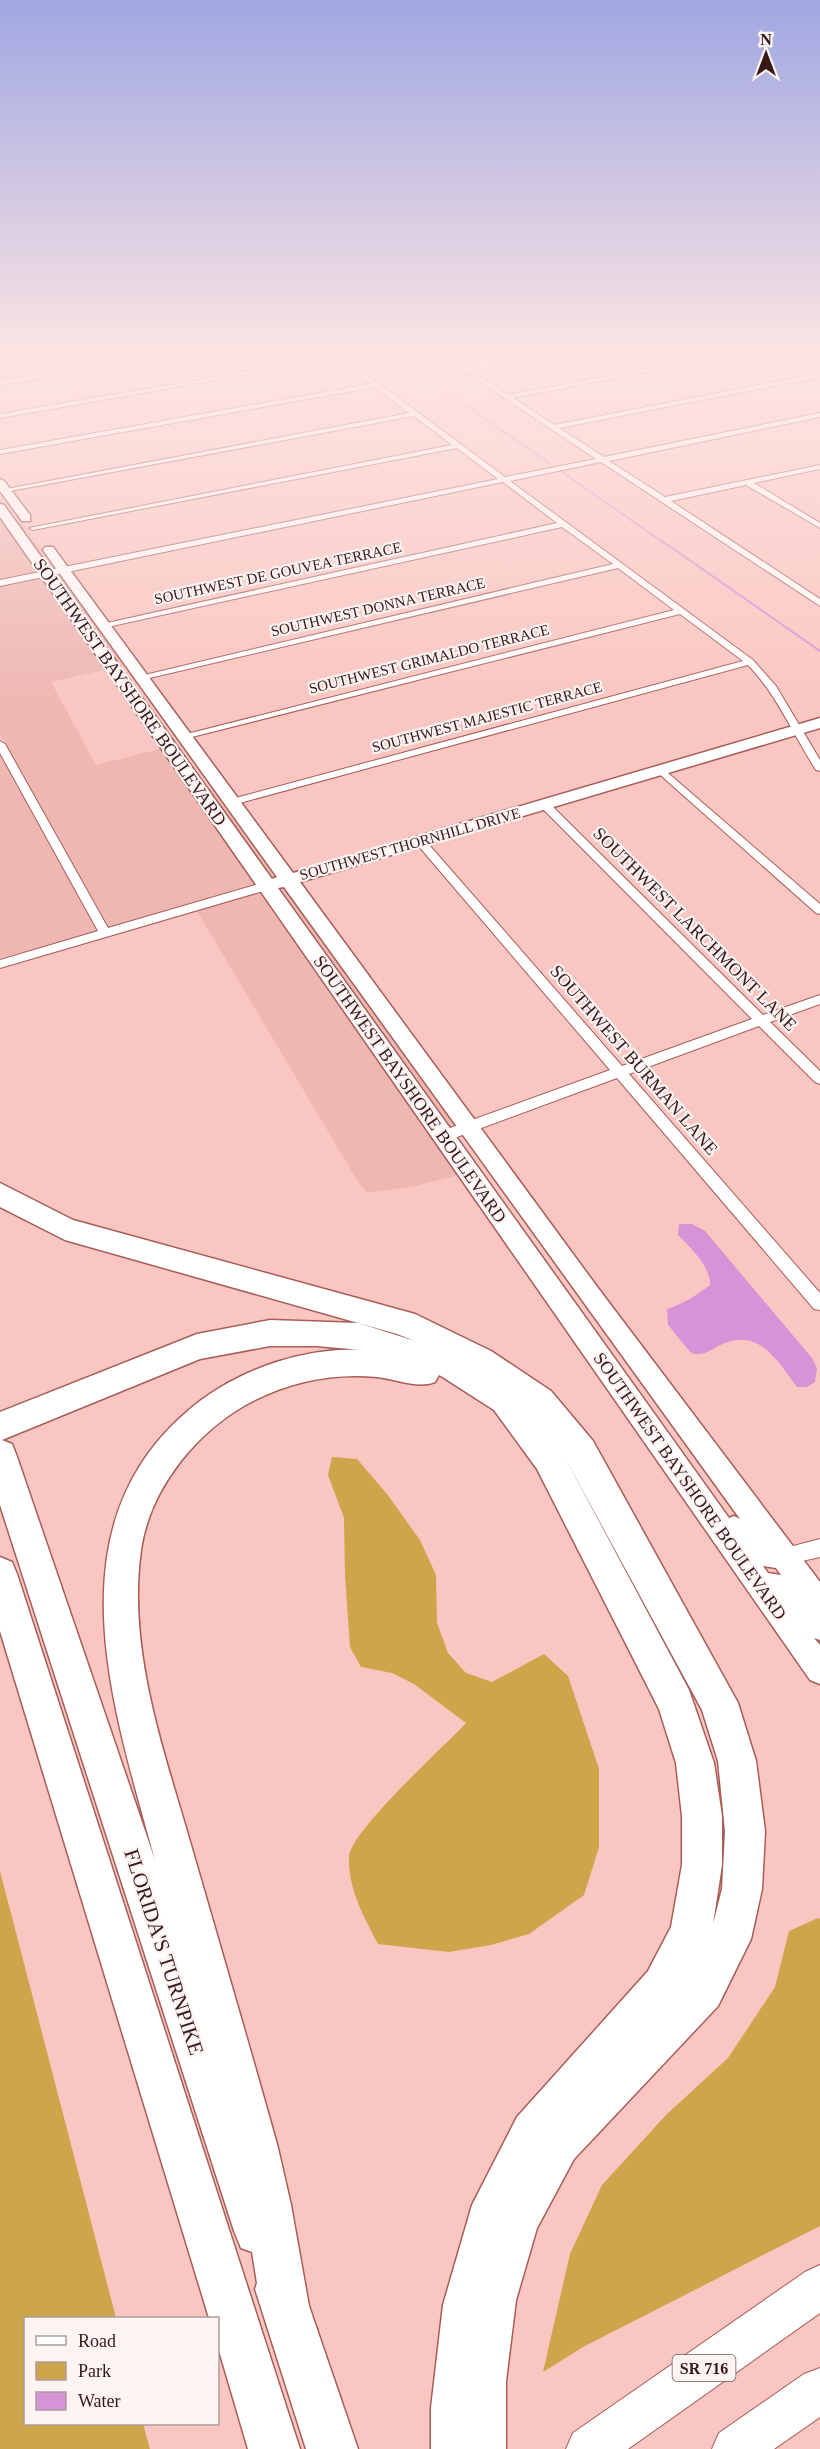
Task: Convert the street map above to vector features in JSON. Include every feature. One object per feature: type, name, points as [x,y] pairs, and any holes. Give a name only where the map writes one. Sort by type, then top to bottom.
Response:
[{"type":"highway","points":[[0,1194],[65,1229],[404,1323],[441,1339],[480,1360],[540,1401],[581,1451],[719,1703],[737,1761],[745,1831],[742,1889],[730,1939],[704,1991],[558,2143],[516,2220],[492,2300],[481,2381],[480,2449]]},
{"type":"highway","points":[[0,1427],[44,1402],[187,1338],[238,1325],[316,1320],[352,1323],[441,1339]]},
{"type":"highway","points":[[0,1412],[44,1402],[197,1347],[270,1334],[317,1333],[358,1336],[451,1366],[505,1400],[549,1459],[676,1703],[695,1764],[702,1816],[702,1865],[691,1931],[663,1986],[533,2133],[495,2205],[467,2305],[456,2408],[458,2449]]},
{"type":"highway","points":[[285,2305],[261,2171],[138,1723],[122,1638],[120,1595],[124,1547],[137,1505],[179,1440],[233,1396],[267,1378],[307,1366],[344,1363],[408,1368],[444,1379],[476,1394],[523,1423]]},
{"type":"highway","name":"FLORIDA'S TURNPIKE","points":[[0,1454],[236,2171],[285,2305],[332,2449]]},
{"type":"highway","points":[[0,1574],[274,2449]]},
{"type":"highway","points":[[0,1595],[30,1672]]},
{"type":"main road","name":"SOUTHWEST BAYSHORE BOULEVARD","points":[[1,489],[30,524],[55,572],[134,698],[820,1670]]},
{"type":"main road","name":"SOUTHWEST BAYSHORE BOULEVARD","points":[[0,508],[103,625],[468,1128],[820,1605]]},
{"type":"main road","points":[[134,698],[144,700],[164,730],[184,736]]},
{"type":"main road","name":"SOUTHWEST THORNHILL DRIVE","points":[[266,886],[820,723]]},
{"type":"main road","points":[[175,756],[192,757],[213,786],[227,795]]},
{"type":"main road","points":[[656,1438],[676,1449],[742,1541],[760,1555],[784,1556]]},
{"type":"main road","points":[[761,1586],[782,1586],[792,1592],[820,1626]]},
{"type":"main road","name":"SR 716","points":[[589,2449],[820,2288]]},
{"type":"main road","points":[[735,2449],[820,2390]]},
{"type":"street","points":[[1,489],[71,476]]},
{"type":"street","points":[[30,524],[292,476]]},
{"type":"street","points":[[499,476],[750,662],[766,677],[779,696],[796,731],[820,768]]},
{"type":"street","points":[[0,583],[522,476]]},
{"type":"street","points":[[627,476],[820,603]]},
{"type":"street","points":[[664,500],[778,476]]},
{"type":"street","points":[[748,483],[820,526]]},
{"type":"street","name":"SOUTHWEST DE GOUVEA TERRACE","points":[[103,625],[564,524]]},
{"type":"street","name":"SOUTHWEST DONNA TERRACE","points":[[141,677],[621,565]]},
{"type":"street","name":"SOUTHWEST GRIMALDO TERRACE","points":[[184,736],[682,611]]},
{"type":"street","name":"SOUTHWEST MAJESTIC TERRACE","points":[[227,795],[750,662]]},
{"type":"street","points":[[0,744],[105,934]]},
{"type":"street","points":[[661,770],[820,910]]},
{"type":"street","name":"SOUTHWEST LARCHMONT LANE","points":[[545,805],[820,1079]]},
{"type":"street","name":"SOUTHWEST BURMAN LANE","points":[[420,841],[820,1304]]},
{"type":"street","name":"SOUTHWEST THORNHILL DRIVE","points":[[0,964],[266,886]]},
{"type":"street","points":[[444,1137],[820,999]]},
{"type":"street","points":[[784,1556],[820,1548]]},
{"type":"shaded area","points":[[0,498],[16,520],[22,522],[57,570],[49,571],[0,502]]},
{"type":"shaded area","points":[[0,514],[41,573],[0,581]]},
{"type":"shaded area","points":[[59,573],[127,664],[117,667],[52,575]]},
{"type":"shaded area","points":[[44,576],[108,669],[51,682],[96,765],[164,748],[259,885],[109,929],[0,734],[0,585]]},
{"type":"shaded area","points":[[0,754],[98,932],[0,958]]},
{"type":"shaded area","points":[[183,758],[188,759],[208,788],[214,790],[278,879],[269,881]]},
{"type":"shaded area","points":[[283,885],[458,1126],[446,1130],[273,888]]},
{"type":"shaded area","points":[[263,891],[462,1174],[415,1186],[367,1193],[357,1180],[197,911]]},
{"type":"green space","points":[[332,1457],[357,1459],[387,1494],[420,1540],[436,1575],[437,1623],[448,1653],[466,1673],[492,1682],[544,1654],[568,1676],[599,1769],[599,1847],[584,1895],[529,1934],[491,1945],[449,1952],[378,1944],[367,1924],[354,1891],[349,1869],[349,1857],[353,1845],[381,1809],[466,1723],[414,1684],[392,1673],[361,1667],[350,1647],[344,1518],[328,1475]]},
{"type":"green space","points":[[0,1871],[116,2317],[24,2317],[24,2425],[143,2425],[150,2449],[0,2449]]},
{"type":"green space","points":[[820,1919],[820,2226],[583,2347],[543,2372],[570,2254],[602,2185],[666,2115],[728,2058],[775,1987],[789,1931]]},
{"type":"water","points":[[679,1224],[692,1224],[705,1231],[812,1358],[817,1368],[815,1382],[807,1387],[797,1387],[771,1354],[752,1341],[728,1342],[702,1354],[691,1353],[668,1325],[667,1309],[695,1296],[710,1285],[703,1264],[678,1235]]},
{"type":"waterway","points":[[568,476],[664,543]]},
{"type":"waterway","points":[[662,541],[820,651]]}]
